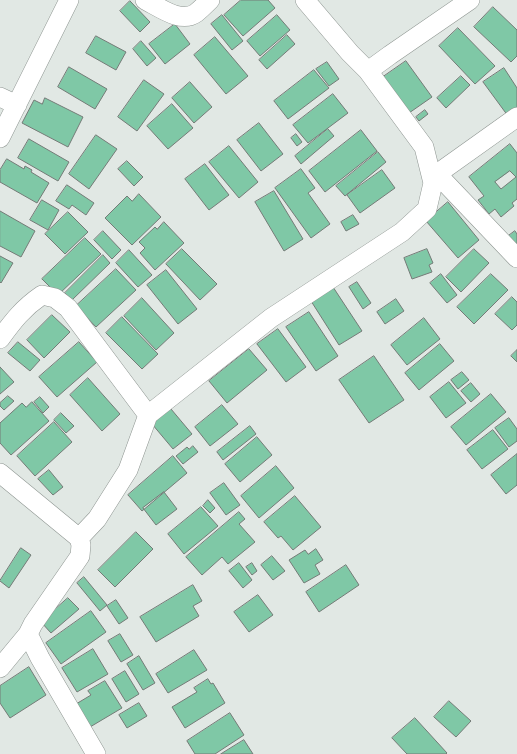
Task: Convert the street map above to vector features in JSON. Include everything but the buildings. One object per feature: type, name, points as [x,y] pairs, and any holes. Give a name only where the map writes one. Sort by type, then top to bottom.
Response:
[{"type":"street","points":[[0,138],[8,101],[69,0]]},
{"type":"street","points":[[146,0],[175,14],[186,17],[195,14],[210,0]]},
{"type":"street","points":[[305,0],[350,53],[368,71],[424,146],[435,178],[517,258]]},
{"type":"street","points":[[368,71],[470,0]]},
{"type":"street","points":[[350,53],[390,55]]},
{"type":"street","points":[[79,538],[97,519],[128,470],[148,415],[271,318],[402,232],[427,209],[435,178],[517,117]]},
{"type":"street","points":[[0,339],[15,319],[29,304],[42,295],[55,298],[68,308],[76,318],[148,415]]},
{"type":"street","points":[[0,473],[79,538],[81,545],[80,556],[33,624],[28,634],[0,668]]},
{"type":"street","points":[[28,634],[40,658],[96,754]]}]
